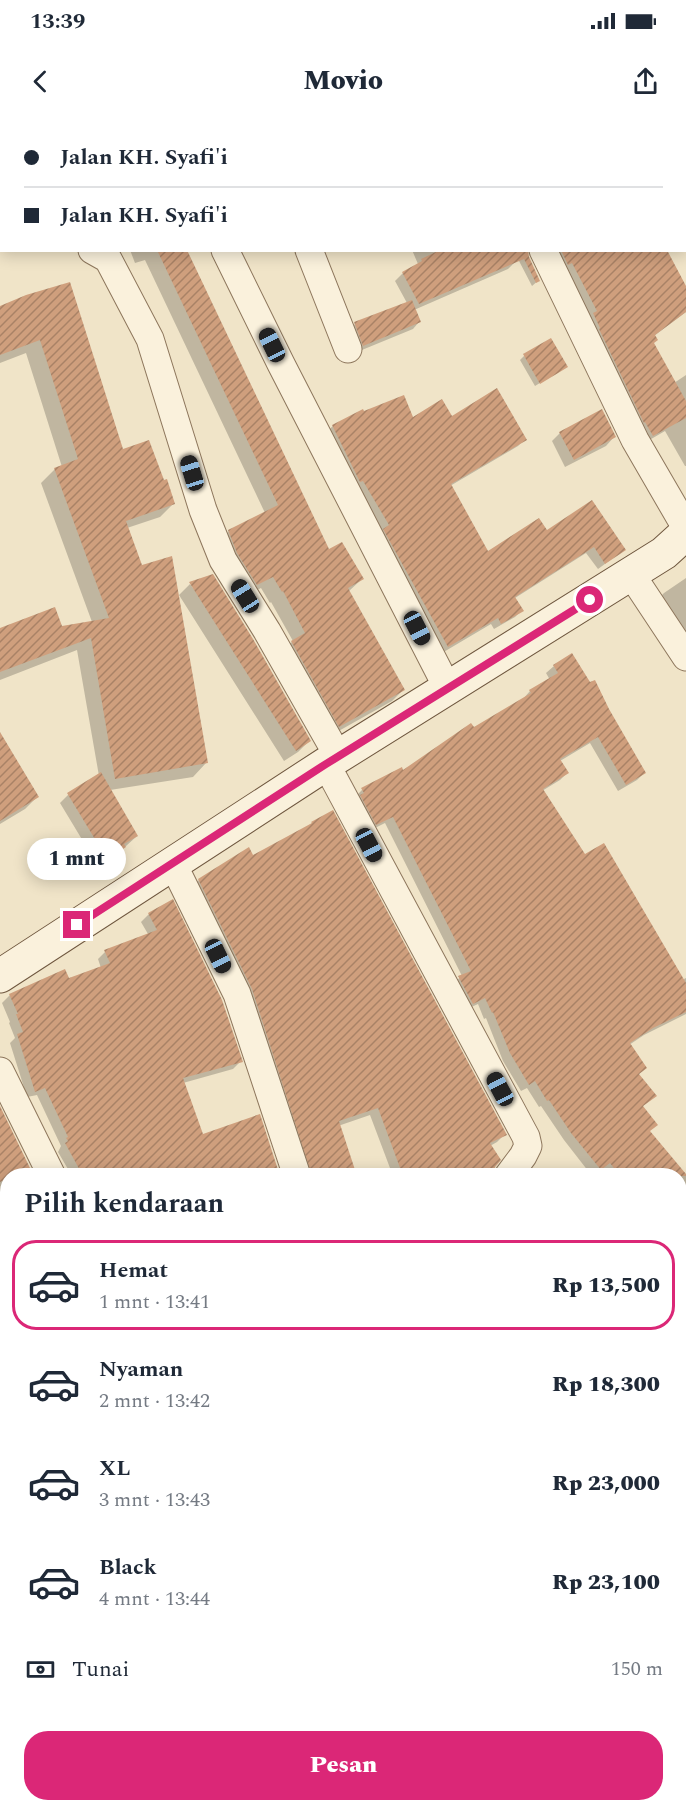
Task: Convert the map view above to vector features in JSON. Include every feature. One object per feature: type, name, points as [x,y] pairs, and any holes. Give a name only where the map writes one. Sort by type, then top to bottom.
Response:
[{"type":"main road","points":[[0,976],[332,760],[664,553],[686,533]]},
{"type":"street","points":[[96,252],[108,259],[150,339],[203,510],[223,560],[267,631],[526,1137],[528,1146],[524,1156],[514,1168]]},
{"type":"street","points":[[226,252],[448,688]]},
{"type":"street","points":[[310,252],[348,349]]},
{"type":"street","points":[[544,252],[635,440],[686,528]]},
{"type":"street","points":[[630,574],[686,657]]},
{"type":"street","points":[[172,862],[237,994],[294,1168]]},
{"type":"street","points":[[0,1071],[48,1168]]},
{"type":"building","points":[[158,252],[188,252],[329,549],[342,542],[364,579],[348,588],[405,690],[339,727],[291,641],[305,633],[283,591],[273,577],[257,585],[237,553],[228,530],[278,505]]},
{"type":"building","points":[[436,252],[528,252],[540,281],[536,283],[524,259],[419,304],[402,272],[422,261],[421,259]]},
{"type":"building","points":[[562,252],[668,252],[686,286],[686,312],[655,335],[658,340],[654,343],[686,401],[686,418],[653,436],[644,423],[599,329],[593,313],[597,311],[572,263],[568,265]]},
{"type":"building","points":[[70,282],[123,449],[149,440],[164,480],[167,479],[175,504],[126,521],[142,565],[172,556],[208,763],[115,779],[91,638],[0,672],[0,628],[55,607],[62,626],[109,618],[54,468],[78,459],[40,340],[0,355],[0,306],[26,295]]},
{"type":"building","points":[[412,300],[421,322],[363,346],[354,322]]},
{"type":"building","points":[[551,338],[568,367],[540,384],[523,354]]},
{"type":"building","points":[[497,388],[527,440],[451,484],[488,551],[539,518],[547,530],[592,500],[626,550],[605,564],[594,547],[515,597],[524,611],[501,624],[498,618],[448,647],[383,529],[389,525],[363,481],[360,482],[332,425],[363,409],[364,411],[404,395],[413,417],[442,399],[452,416]]},
{"type":"building","points":[[602,409],[616,437],[574,460],[559,432]]},
{"type":"building","points":[[213,574],[311,741],[296,751],[189,582]]},
{"type":"building","points":[[572,653],[590,682],[595,680],[646,773],[626,785],[598,737],[560,759],[569,773],[543,789],[585,854],[604,843],[686,983],[686,1012],[653,1028],[630,1043],[647,1068],[639,1074],[657,1096],[643,1106],[658,1125],[650,1131],[681,1168],[614,1168],[610,1163],[599,1168],[571,1133],[549,1100],[547,1101],[535,1081],[529,1085],[510,1053],[485,998],[473,1004],[458,976],[471,971],[393,817],[376,825],[360,795],[364,793],[361,788],[402,767],[403,770],[471,723],[474,727],[531,693],[529,690],[558,673],[553,665]]},
{"type":"building","points":[[0,732],[39,797],[0,821]]},
{"type":"building","points":[[101,772],[138,836],[124,844],[126,847],[107,859],[67,793]]},
{"type":"building","points":[[333,810],[507,1135],[490,1143],[501,1160],[495,1168],[400,1168],[378,1108],[339,1121],[354,1168],[309,1168],[252,989],[198,879],[249,847],[253,855]]},
{"type":"building","points":[[173,899],[222,1000],[243,1062],[183,1078],[203,1134],[260,1114],[277,1168],[79,1168],[65,1143],[68,1137],[45,1088],[35,1092],[17,1034],[23,1032],[9,994],[65,969],[69,978],[110,963],[104,950],[157,930],[148,913]]},
{"type":"building","points":[[0,1106],[30,1168],[0,1168]]},
{"type":"route","points":[[77,925],[326,764],[590,600]]}]
